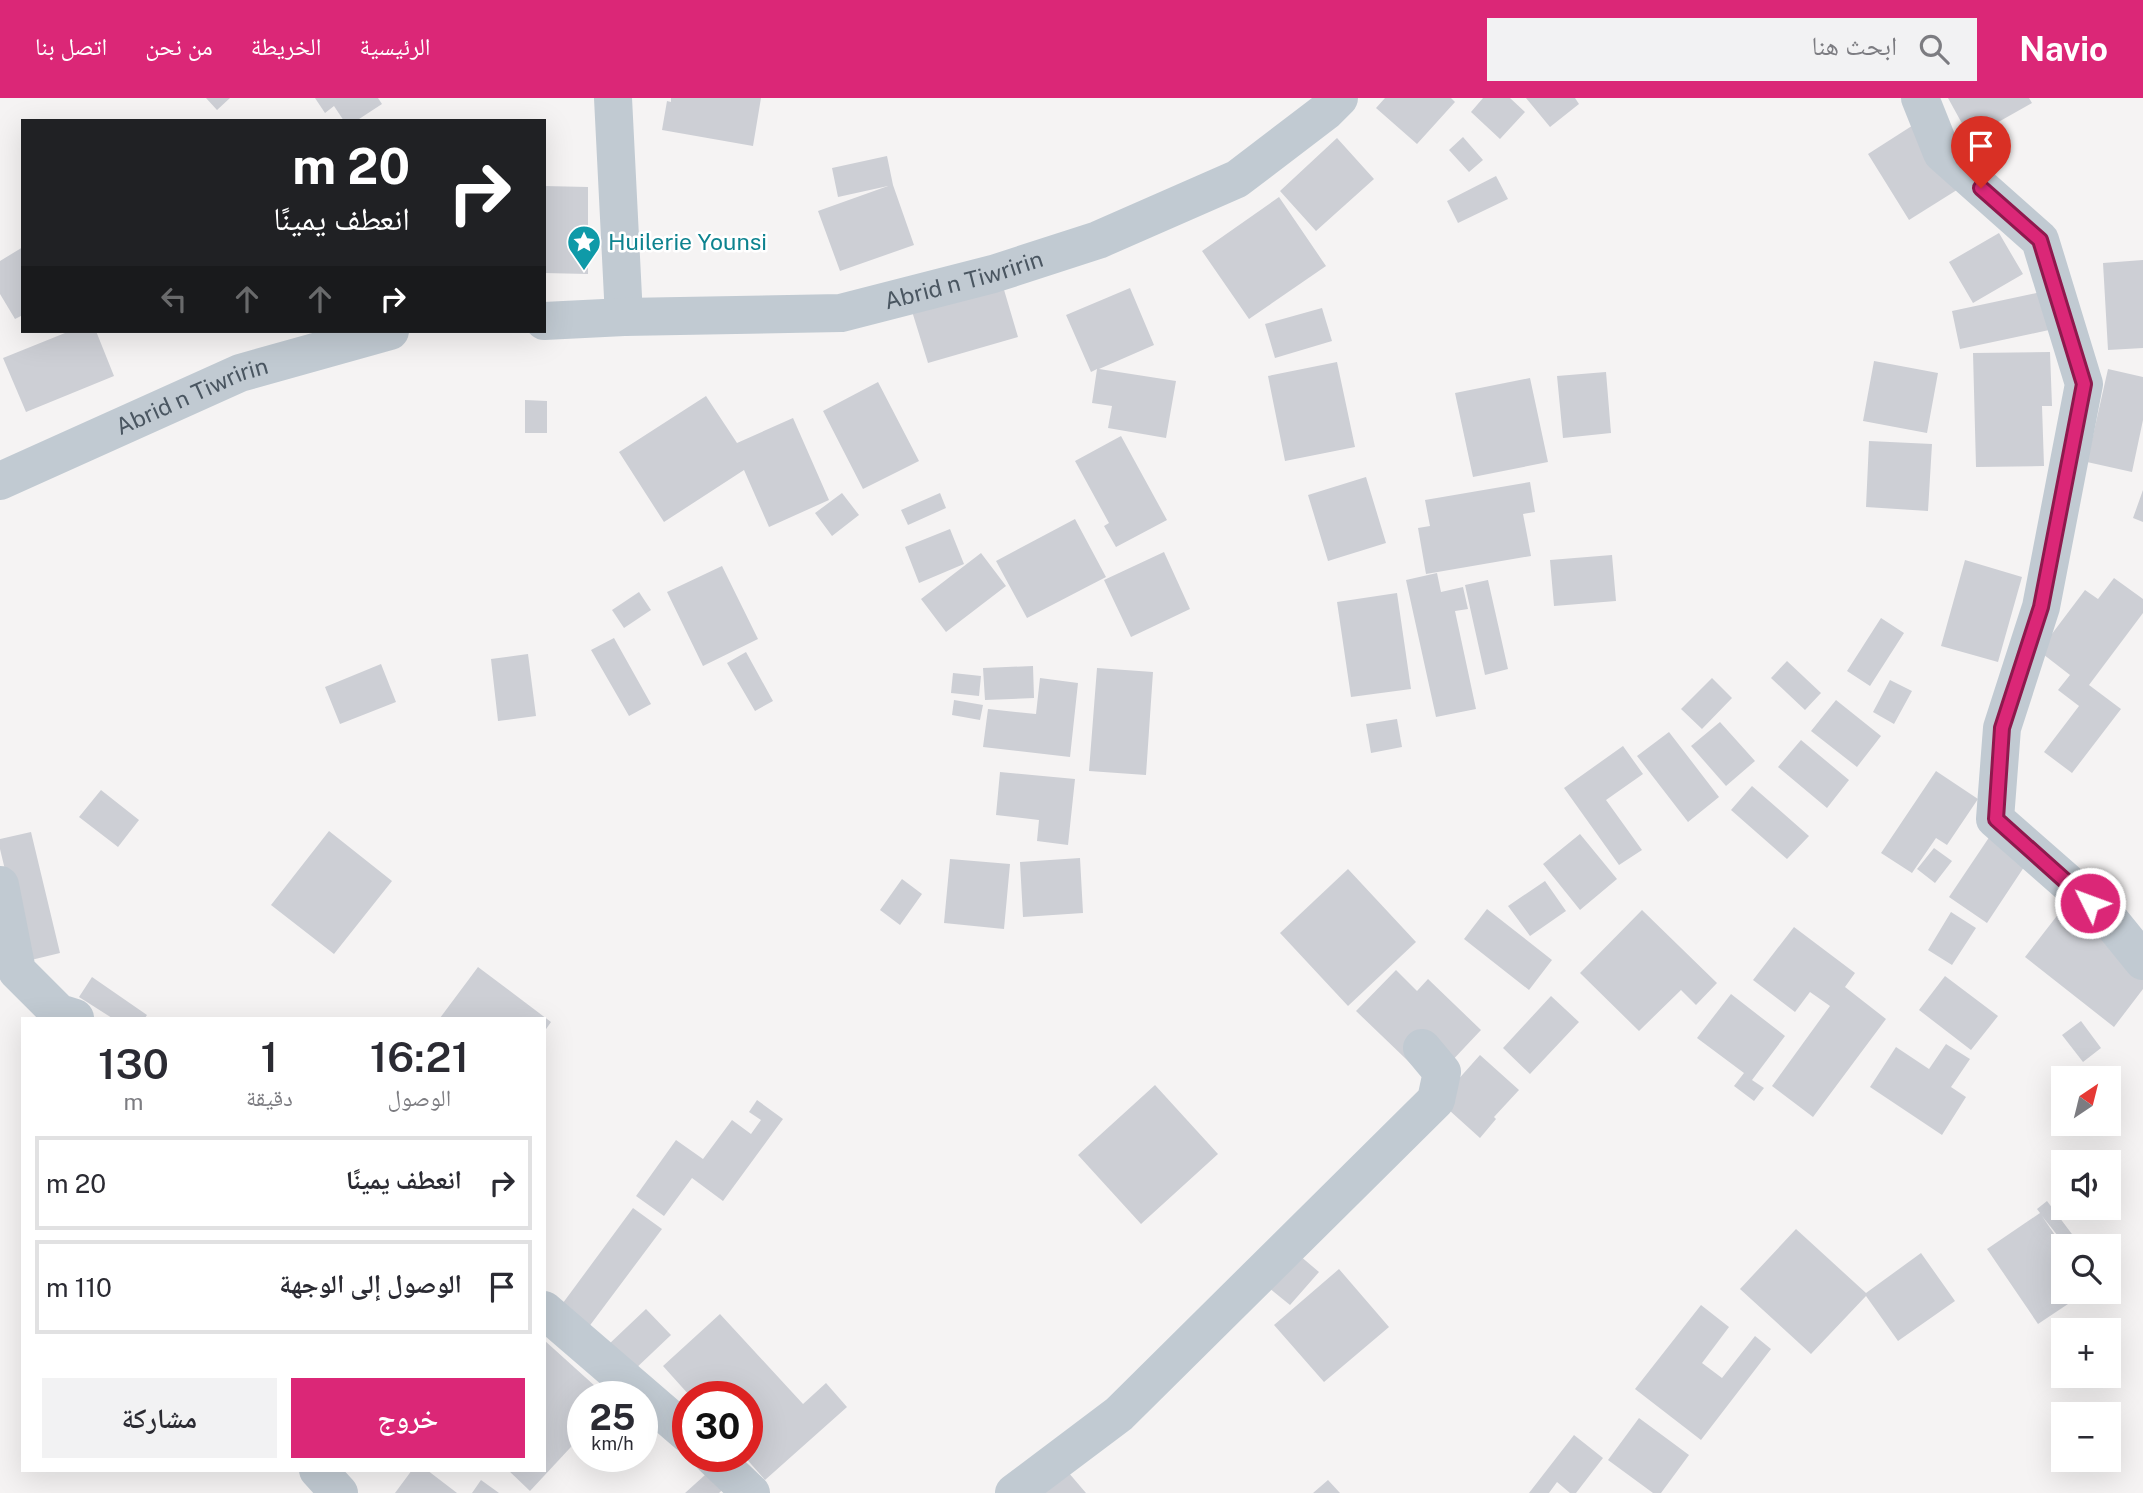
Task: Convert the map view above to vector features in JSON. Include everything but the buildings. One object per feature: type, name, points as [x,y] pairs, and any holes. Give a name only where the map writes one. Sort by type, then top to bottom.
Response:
[{"type":"street","points":[[613,98],[624,317]]},
{"type":"street","name":"Abrid n Tiwririn","points":[[546,321],[841,313],[993,274],[1098,240],[1237,179],[1325,112],[1339,98]]},
{"type":"street","points":[[1920,98],[1941,153],[2040,240],[2084,384],[2041,607],[2002,728],[1996,819],[2109,919],[2143,961]]},
{"type":"street","name":"Abrid n Tiwririn","points":[[0,481],[240,373],[383,333]]},
{"type":"street","points":[[0,885],[17,971],[59,1013],[72,1017]]},
{"type":"street","points":[[1014,1493],[1119,1414],[1437,1100],[1442,1072],[1422,1048]]},
{"type":"street","points":[[546,1312],[672,1420]]},
{"type":"street","points":[[320,1472],[339,1493]]},
{"type":"street","points":[[729,1472],[751,1493]]},
{"type":"place","name":"Huilerie Younsi","points":[[584,272]]},
{"type":"route","points":[[1981,188],[2040,240],[2084,384],[2041,607],[2002,728],[1996,819],[2090,903]]}]
